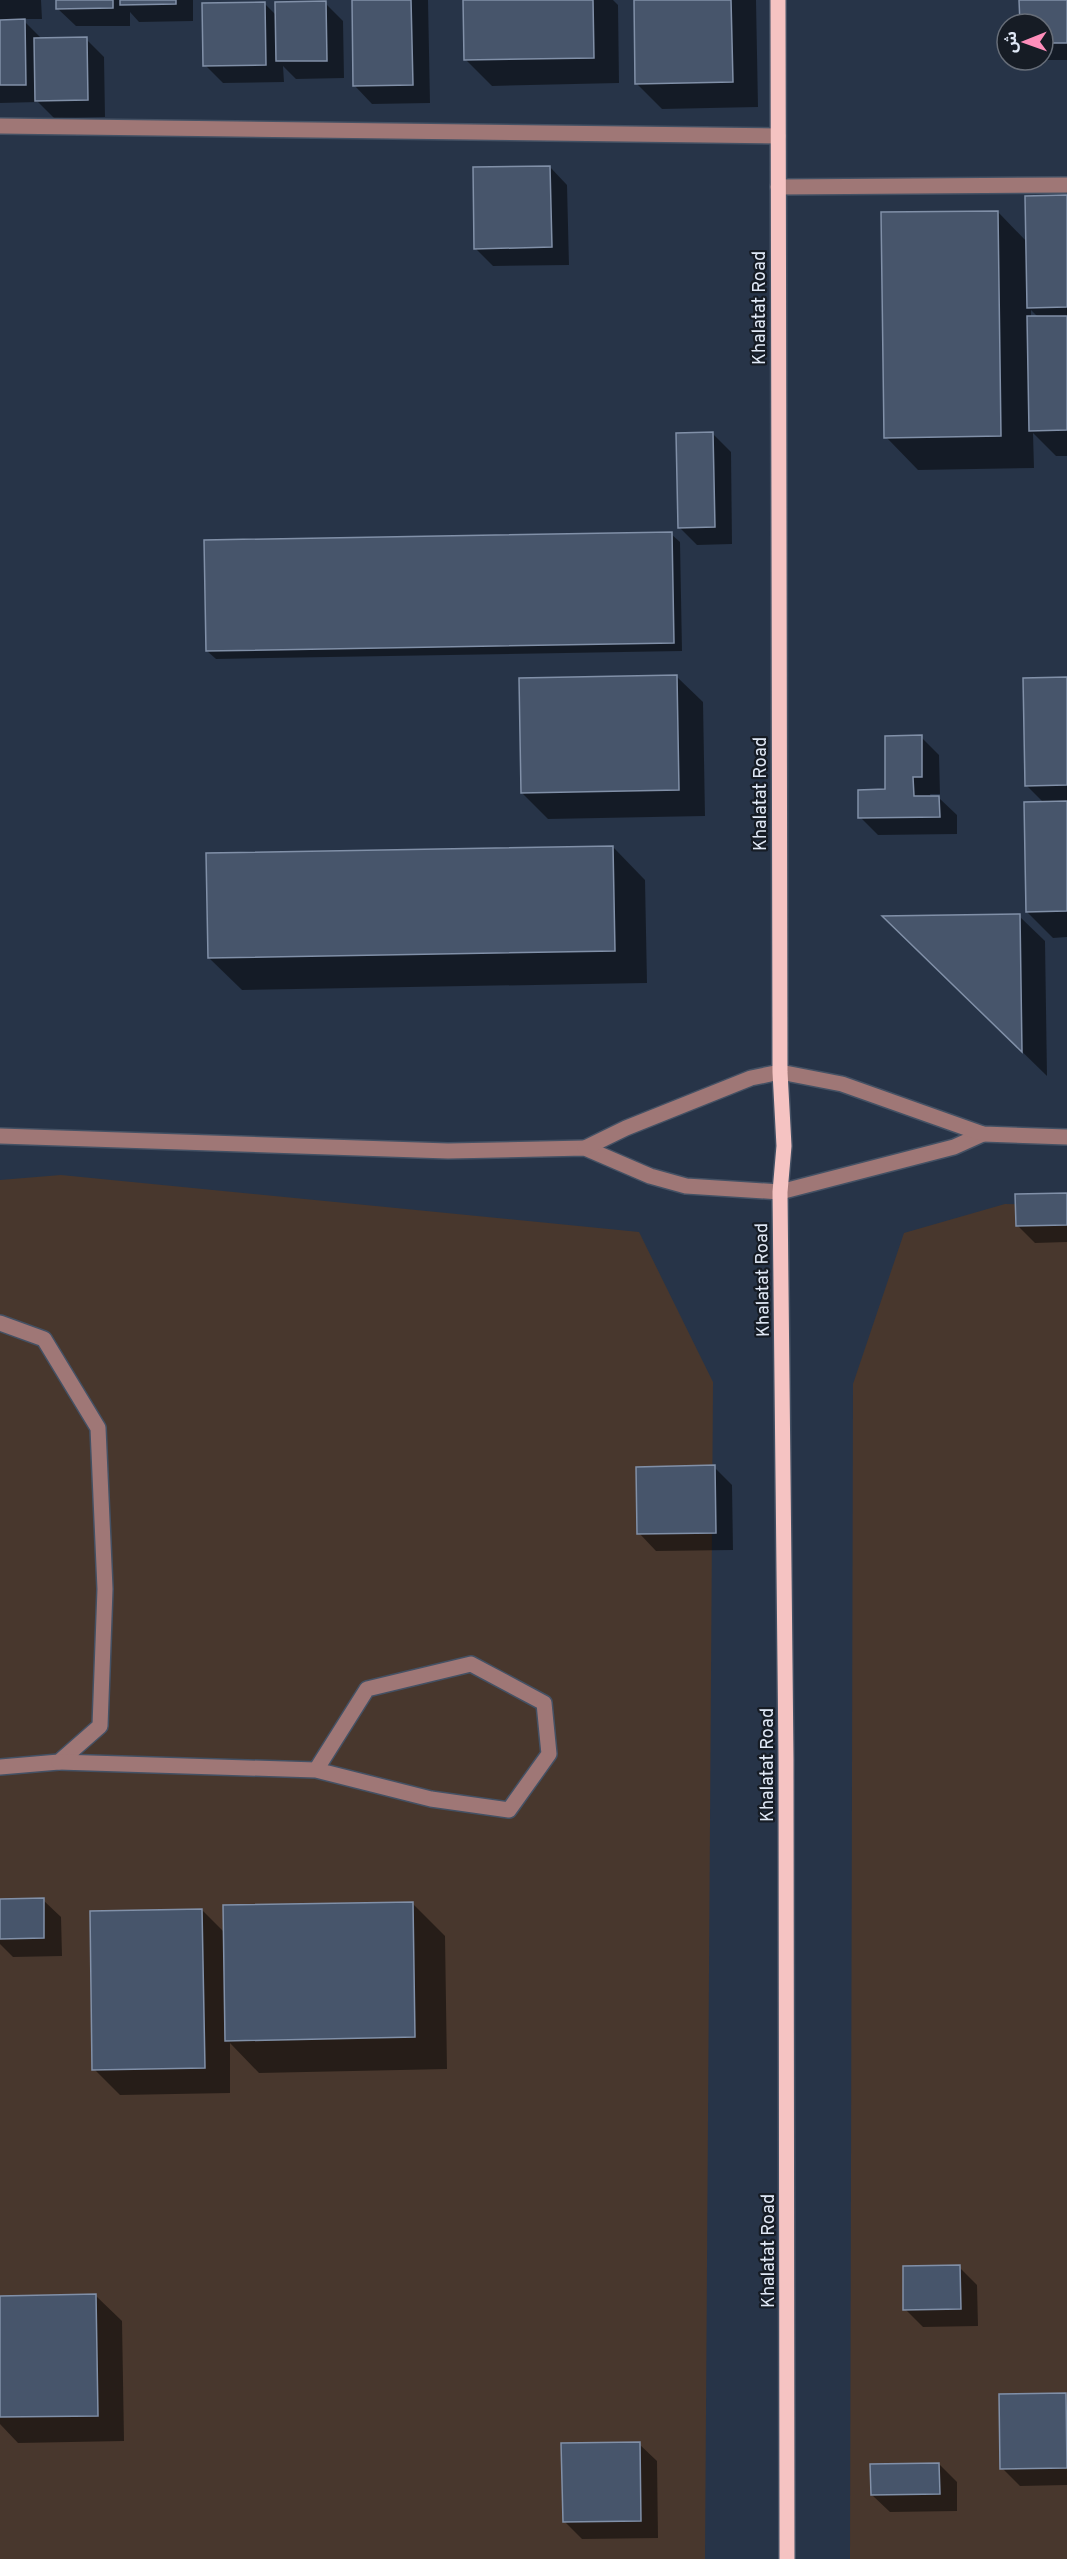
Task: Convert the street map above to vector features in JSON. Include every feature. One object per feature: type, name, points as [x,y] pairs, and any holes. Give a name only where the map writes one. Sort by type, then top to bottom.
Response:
[{"type":"main road","name":"Khalatat Road","points":[[778,0],[780,1072],[784,1146],[780,1192],[786,1747],[787,2559]]},
{"type":"street","points":[[0,126],[778,136]]},
{"type":"street","points":[[778,187],[1067,185]]},
{"type":"street","points":[[585,1148],[626,1128],[733,1085],[751,1078],[780,1072],[842,1084],[983,1134],[1067,1137]]},
{"type":"street","points":[[0,1136],[448,1151],[585,1148],[650,1176],[686,1186],[780,1192],[954,1147],[983,1134]]},
{"type":"street","points":[[0,1323],[44,1339],[98,1428],[105,1589],[100,1725],[59,1762]]},
{"type":"street","points":[[0,1767],[59,1762],[316,1770],[431,1799],[508,1810],[549,1754],[544,1703],[471,1664],[367,1689],[316,1770]]},
{"type":"shaded area","points":[[61,1175],[639,1232],[713,1382],[705,2559],[0,2559],[0,1180]]},
{"type":"shaded area","points":[[1005,1204],[1067,1205],[1067,2559],[850,2559],[853,1384],[904,1233]]},
{"type":"building","points":[[56,0],[113,0],[113,8],[56,9]]},
{"type":"building","points":[[120,0],[176,0],[176,4],[120,5]]},
{"type":"building","points":[[352,0],[411,0],[413,85],[353,86]]},
{"type":"building","points":[[463,0],[593,0],[594,58],[464,60]]},
{"type":"building","points":[[634,0],[731,0],[733,82],[635,84]]},
{"type":"building","points":[[1019,0],[1067,0],[1067,43],[1055,43],[1055,12],[1020,12]]},
{"type":"building","points":[[326,1],[327,61],[276,61],[275,2]]},
{"type":"building","points":[[265,2],[266,65],[203,66],[202,3]]},
{"type":"building","points":[[25,19],[26,85],[0,85],[0,20]]},
{"type":"building","points":[[87,37],[88,100],[35,101],[34,38]]},
{"type":"building","points":[[550,166],[552,247],[474,249],[473,167]]},
{"type":"building","points":[[1067,195],[1067,307],[1027,308],[1025,196]]},
{"type":"building","points":[[998,211],[1001,436],[884,438],[881,212]]},
{"type":"building","points":[[1027,316],[1067,316],[1067,430],[1029,431]]},
{"type":"building","points":[[713,432],[715,527],[678,528],[676,433]]},
{"type":"building","points":[[672,532],[674,643],[206,651],[204,540]]},
{"type":"building","points":[[677,675],[679,790],[521,793],[519,678]]},
{"type":"building","points":[[1067,677],[1067,785],[1025,786],[1023,678]]},
{"type":"building","points":[[922,735],[922,777],[913,777],[914,796],[939,796],[940,817],[858,818],[858,790],[885,789],[885,736]]},
{"type":"building","points":[[1067,801],[1067,911],[1026,912],[1024,802]]},
{"type":"building","points":[[613,846],[615,951],[208,958],[206,853]]},
{"type":"building","points":[[1020,914],[1022,1052],[882,916]]},
{"type":"building","points":[[1067,1193],[1067,1225],[1016,1226],[1015,1194]]},
{"type":"building","points":[[715,1465],[716,1533],[637,1534],[636,1467]]},
{"type":"building","points":[[44,1898],[44,1938],[0,1939],[0,1899]]},
{"type":"building","points":[[413,1902],[415,2037],[225,2041],[223,1905]]},
{"type":"building","points":[[202,1909],[205,2068],[92,2070],[90,1911]]},
{"type":"building","points":[[960,2265],[961,2309],[903,2310],[903,2266]]},
{"type":"building","points":[[96,2294],[98,2416],[0,2417],[0,2296]]},
{"type":"building","points":[[1066,2393],[1067,2468],[1000,2469],[999,2394]]},
{"type":"building","points":[[640,2442],[641,2521],[563,2522],[561,2443]]},
{"type":"building","points":[[939,2463],[940,2494],[871,2495],[870,2464]]}]
